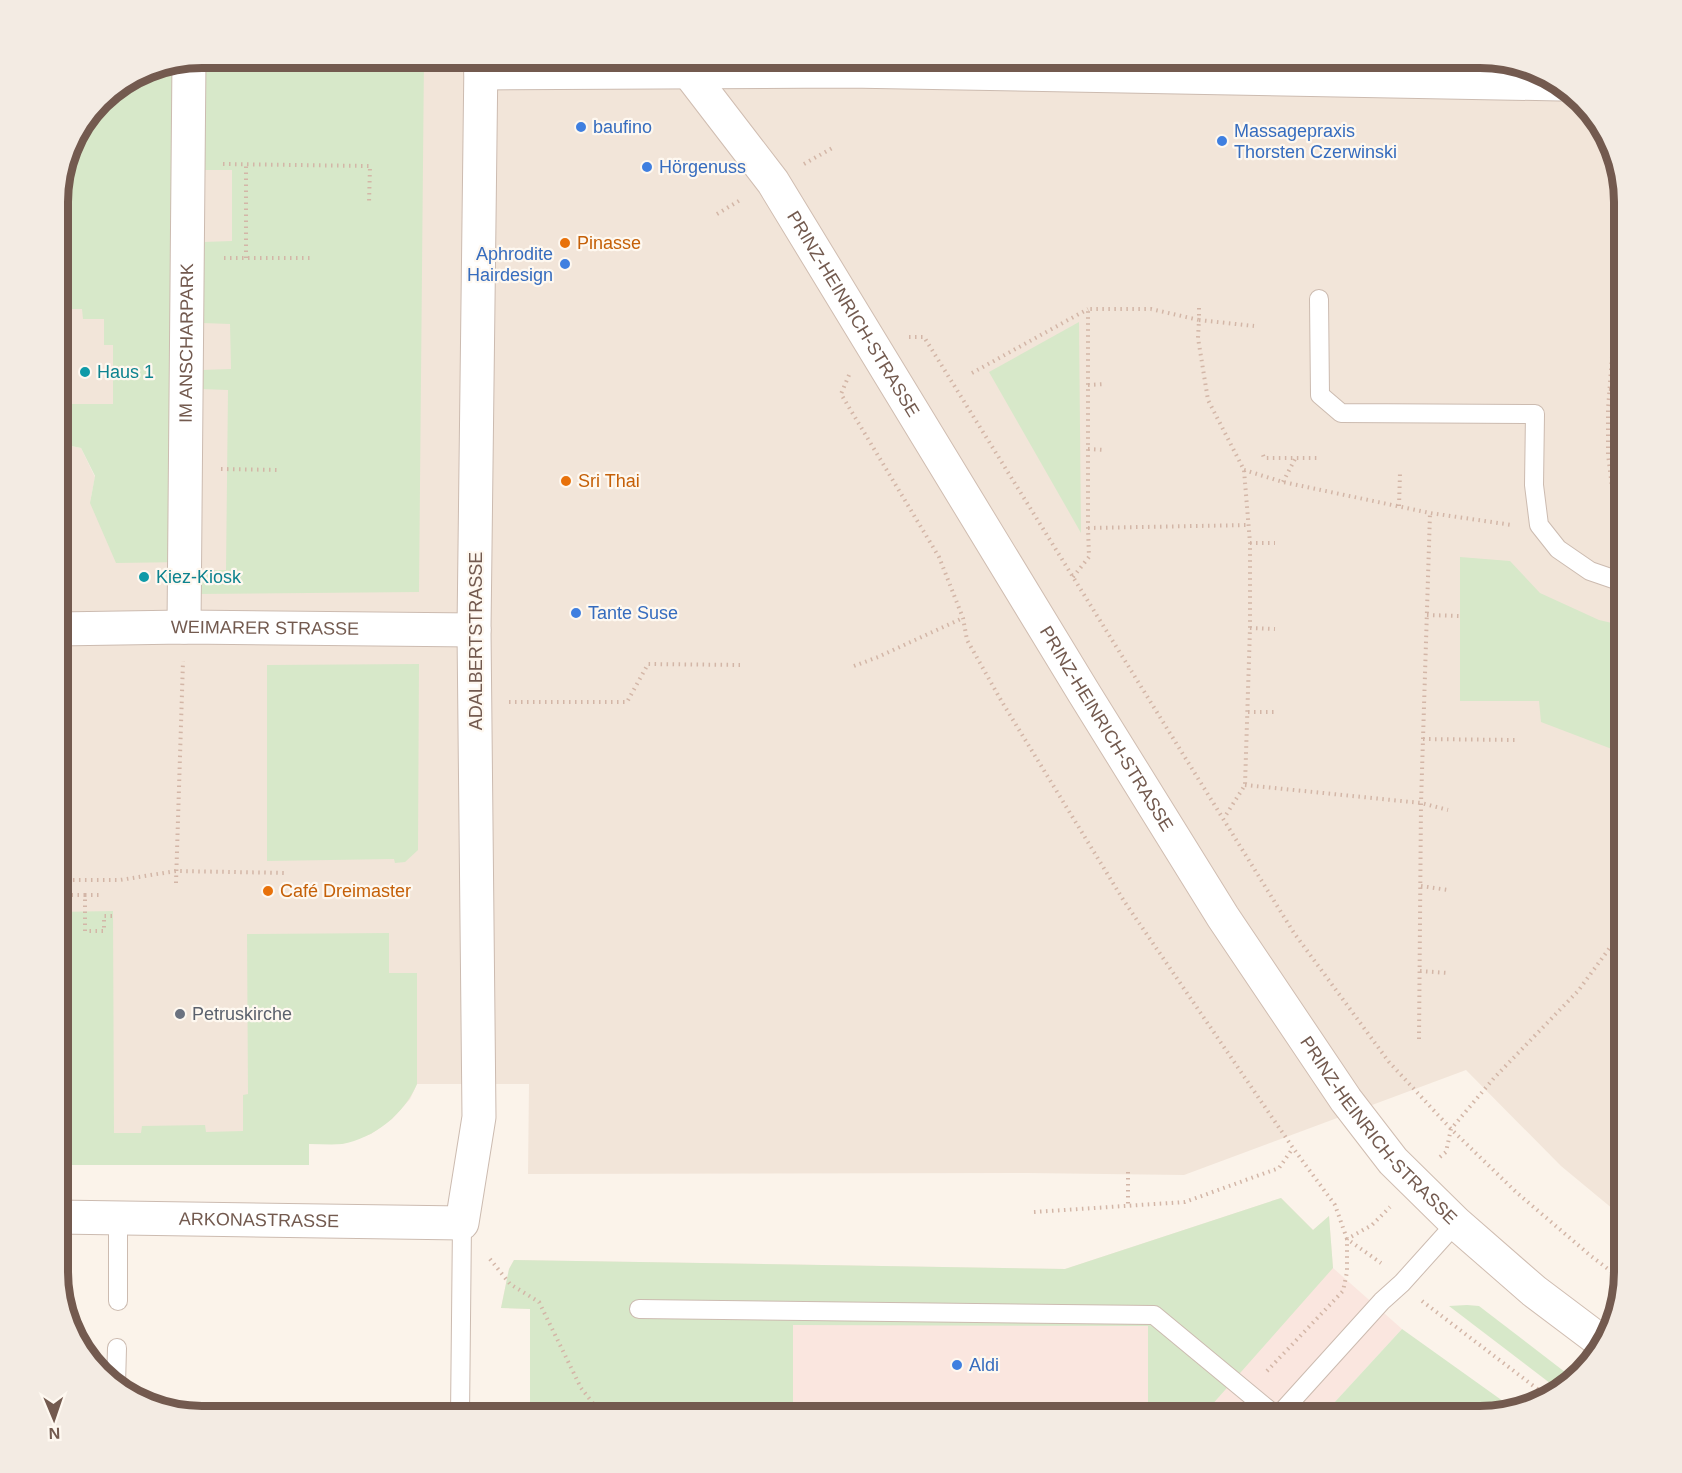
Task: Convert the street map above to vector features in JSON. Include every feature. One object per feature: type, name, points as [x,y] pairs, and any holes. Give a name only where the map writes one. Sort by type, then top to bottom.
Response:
[{"type":"street","name":"ADALBERTSTRASSE","points":[[462,1223],[479,1117],[474,630],[481,67]]},
{"type":"street","name":"PRINZ-HEINRICH-STRASSE","points":[[684,67],[773,182],[1077,682],[1223,916],[1346,1100],[1393,1161],[1456,1223],[1534,1292],[1597,1338]]},
{"type":"street","points":[[754,67],[849,71],[1545,84]]},
{"type":"street","name":"IM ANSCHARPARK","points":[[184,627],[189,68]]},
{"type":"street","name":"WEIMARER STRASSE","points":[[68,629],[184,627],[474,630]]},
{"type":"street","name":"ARKONASTRASSE","points":[[68,1217],[462,1223]]},
{"type":"lane","points":[[1319,299],[1320,395],[1341,413],[1535,414],[1533,485],[1539,525],[1558,549],[1590,572],[1614,580]]},
{"type":"lane","points":[[117,1301],[118,1218]]},
{"type":"lane","points":[[460,1406],[462,1223]]},
{"type":"lane","points":[[1286,1406],[1456,1223]]},
{"type":"lane","points":[[639,1309],[1154,1315],[1265,1406]]},
{"type":"lane","points":[[116,1375],[117,1348]]},
{"type":"path","points":[[189,164],[370,166],[369,203]]},
{"type":"path","points":[[246,165],[246,258]]},
{"type":"path","points":[[188,258],[310,258]]},
{"type":"path","points":[[1199,308],[1198,338],[1208,400],[1244,470],[1250,543],[1245,785],[1224,818]]},
{"type":"path","points":[[1073,577],[1089,557],[1088,309]]},
{"type":"path","points":[[972,373],[1088,309],[1151,309],[1199,320],[1254,326]]},
{"type":"path","points":[[1614,329],[1609,389],[1608,447],[1614,499]]},
{"type":"path","points":[[867,336],[924,337],[1294,933],[1389,1062],[1451,1129],[1516,1192],[1614,1274]]},
{"type":"path","points":[[1088,385],[1105,384]]},
{"type":"path","points":[[1609,389],[1614,389]]},
{"type":"path","points":[[841,394],[939,557],[963,618],[967,640],[1002,702],[1124,901],[1293,1148],[1335,1205],[1347,1239],[1347,1272],[1343,1291],[1248,1391]]},
{"type":"path","points":[[1088,449],[1105,450]]},
{"type":"path","points":[[1263,455],[1264,458],[1320,458]]},
{"type":"path","points":[[1283,482],[1296,457]]},
{"type":"path","points":[[231,469],[280,470]]},
{"type":"path","points":[[1244,470],[1283,482],[1430,513],[1502,525],[1539,525]]},
{"type":"path","points":[[1399,506],[1400,473]]},
{"type":"path","points":[[1419,1039],[1421,803],[1430,513]]},
{"type":"path","points":[[1088,528],[1249,525]]},
{"type":"path","points":[[1250,543],[1275,543]]},
{"type":"path","points":[[1427,615],[1460,616]]},
{"type":"path","points":[[854,666],[963,618]]},
{"type":"path","points":[[1250,628],[1275,629]]},
{"type":"path","points":[[475,702],[627,702],[648,664],[740,665]]},
{"type":"path","points":[[176,883],[183,684]]},
{"type":"path","points":[[1248,712],[1275,712]]},
{"type":"path","points":[[1423,739],[1518,740]]},
{"type":"path","points":[[1245,785],[1421,803],[1448,810]]},
{"type":"path","points":[[68,880],[120,880],[176,871],[287,873]]},
{"type":"path","points":[[1421,886],[1448,890]]},
{"type":"path","points":[[68,896],[103,894]]},
{"type":"path","points":[[85,895],[85,931],[104,931],[104,916],[112,916]]},
{"type":"path","points":[[1446,1152],[1451,1129],[1494,1078],[1578,991],[1614,942]]},
{"type":"path","points":[[1420,971],[1448,974]]},
{"type":"path","points":[[1034,1212],[1185,1202],[1279,1168],[1293,1148]]},
{"type":"path","points":[[1128,1172],[1128,1206]]},
{"type":"path","points":[[462,1223],[510,1284],[539,1302],[581,1388],[595,1406]]},
{"type":"path","points":[[1347,1239],[1372,1226]]},
{"type":"path","points":[[1347,1239],[1376,1259]]},
{"type":"path","points":[[1431,1308],[1541,1392]]},
{"type":"shaded area","points":[[198,67],[1481,67],[1507,70],[1540,81],[1569,101],[1592,127],[1601,142],[1610,167],[1614,193],[1614,1210],[1561,1166],[1466,1070],[1184,1175],[528,1174],[529,1084],[417,1084],[410,1099],[392,1119],[371,1134],[342,1144],[309,1144],[309,1165],[68,1165],[68,445],[81,448],[95,477],[90,503]]},
{"type":"shaded area","name":"Haus 1","points":[[68,309],[83,309],[104,319],[104,345],[113,345],[113,404],[68,404]]},
{"type":"shaded area","points":[[1281,1198],[1313,1230],[1329,1216],[1333,1268],[1402,1329],[1331,1406],[530,1406],[530,1309],[501,1308],[509,1269],[514,1260],[1065,1269]]},
{"type":"green space","points":[[204,67],[424,67],[419,592],[196,594],[196,570],[226,570],[228,390],[200,389],[201,370],[231,369],[230,324],[202,323],[203,242],[232,241],[232,170],[204,170]]},
{"type":"green space","points":[[190,68],[186,562],[116,563],[90,503],[95,476],[81,448],[68,445],[68,404],[113,404],[113,345],[104,345],[104,319],[83,319],[82,309],[68,309],[68,193],[72,167],[81,142],[95,120],[107,107],[134,85],[167,72]]},
{"type":"green space","points":[[1079,322],[1081,533],[989,372]]},
{"type":"green space","points":[[1460,557],[1510,561],[1540,593],[1599,620],[1614,623],[1614,750],[1541,722],[1539,701],[1460,701]]},
{"type":"green space","points":[[419,664],[418,850],[405,862],[395,863],[394,859],[267,861],[267,665]]},
{"type":"green space","points":[[113,911],[114,1133],[141,1133],[142,1126],[205,1125],[206,1132],[243,1131],[243,1095],[248,1094],[247,934],[389,933],[389,973],[417,973],[417,1084],[396,1115],[377,1130],[342,1144],[309,1144],[309,1165],[68,1165],[68,912]]},
{"type":"green space","points":[[1281,1198],[1313,1230],[1329,1216],[1333,1268],[1211,1406],[1148,1406],[1148,1326],[793,1325],[793,1406],[530,1406],[530,1309],[501,1308],[509,1269],[514,1260],[1065,1269]]},
{"type":"green space","points":[[1449,1306],[1479,1306],[1567,1374],[1552,1385]]},
{"type":"green space","points":[[1402,1329],[1506,1403],[1481,1406],[1331,1406]]},
{"type":"place","name":"baufino","points":[[581,127]]},
{"type":"place","name":"Massagepraxis Thorsten Czerwinski","points":[[1222,141]]},
{"type":"place","name":"Hörgenuss","points":[[647,167]]},
{"type":"place","name":"Pinasse","points":[[565,243]]},
{"type":"place","name":"Aphrodite Hairdesign","points":[[565,264]]},
{"type":"place","name":"Haus 1","points":[[85,372]]},
{"type":"place","name":"Sri Thai","points":[[566,481]]},
{"type":"place","name":"Kiez-Kiosk","points":[[144,577]]},
{"type":"place","name":"Tante Suse","points":[[576,613]]},
{"type":"place","name":"Café Dreimaster","points":[[268,891]]},
{"type":"place","name":"Petruskirche","points":[[180,1014]]},
{"type":"place","name":"Aldi","points":[[957,1365]]}]
